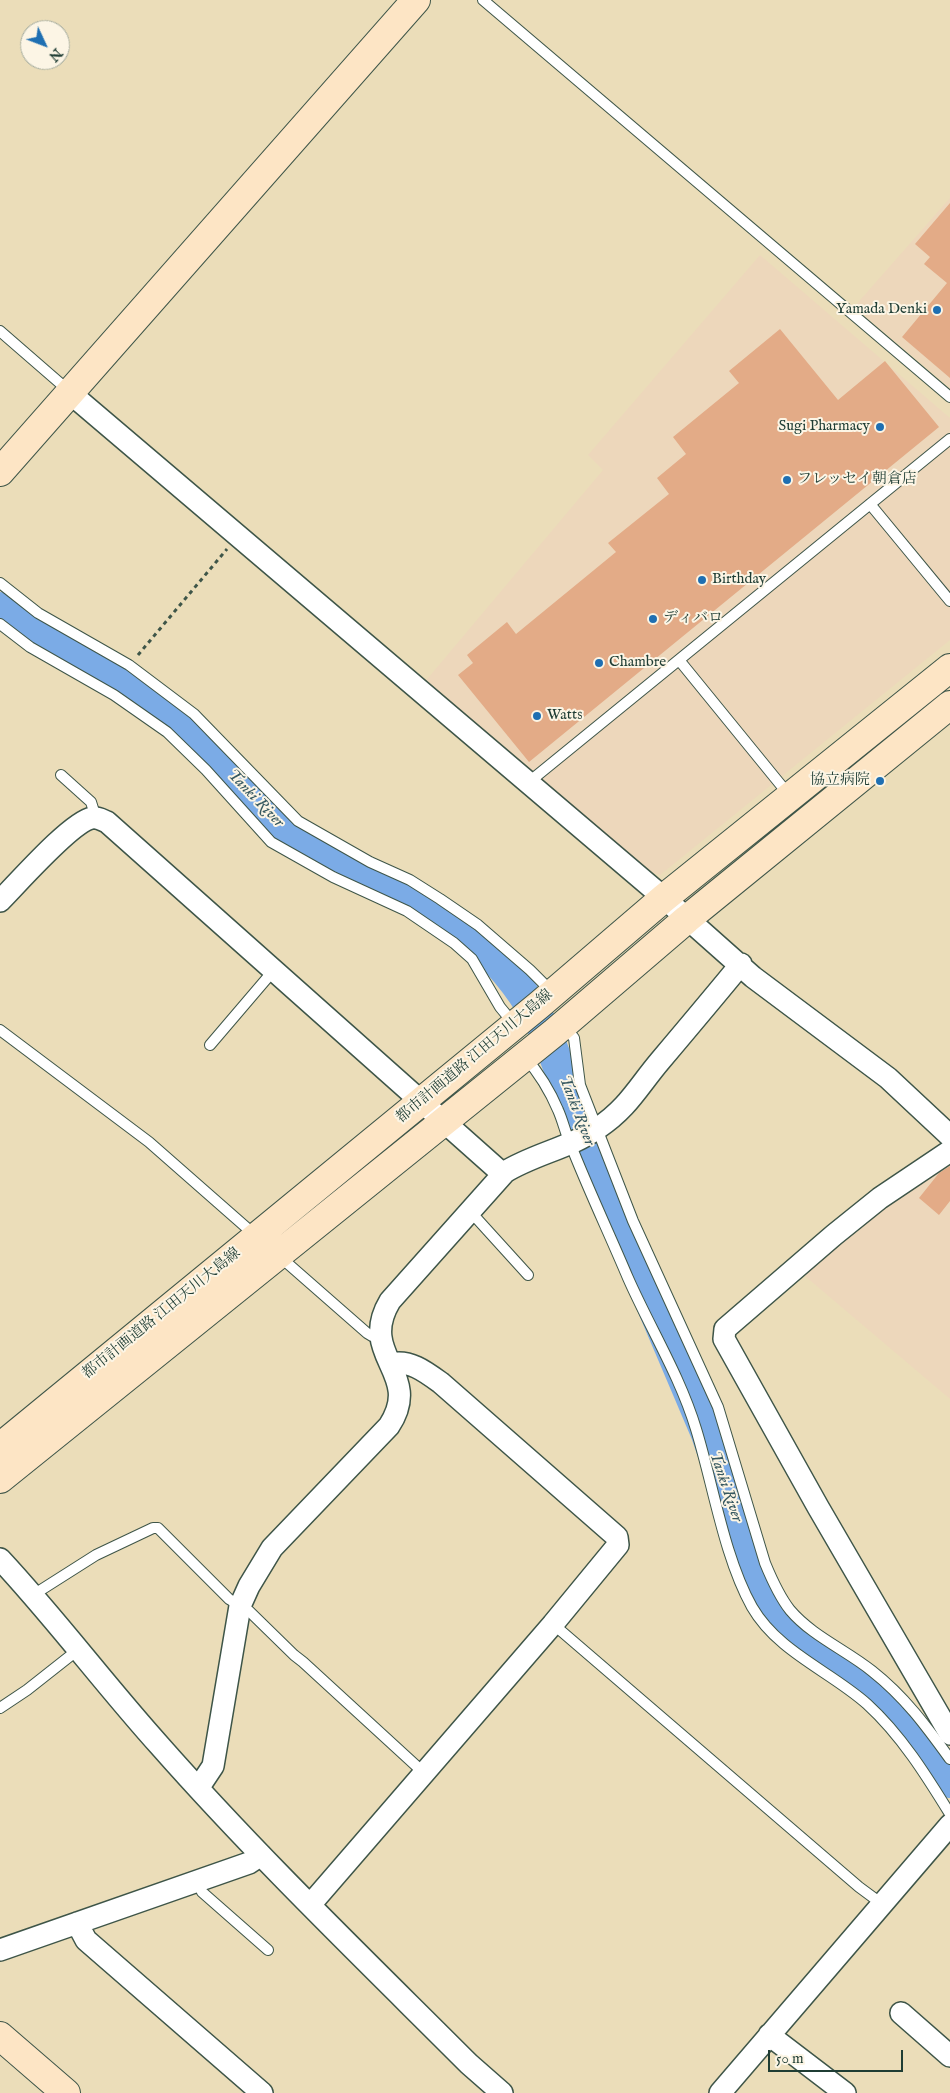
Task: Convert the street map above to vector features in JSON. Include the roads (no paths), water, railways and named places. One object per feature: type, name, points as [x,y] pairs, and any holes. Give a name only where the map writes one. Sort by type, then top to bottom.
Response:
[{"type":"street","points":[[0,472],[416,0]]},
{"type":"street","points":[[70,393],[792,1007],[888,1078],[950,1136]]},
{"type":"street","name":"都市計画道路 江田天川大島線","points":[[0,1478],[267,1246],[421,1102],[664,898],[950,668]]},
{"type":"street","name":"都市計画道路 江田天川大島線","points":[[0,1447],[267,1246],[444,1122],[528,1054],[687,919],[950,705]]},
{"type":"street","points":[[0,901],[71,831],[83,822],[96,818],[107,822],[496,1168],[501,1175]]},
{"type":"street","points":[[199,1787],[213,1766],[240,1606],[249,1586],[272,1548],[389,1426],[397,1414],[400,1388],[383,1349],[380,1336],[382,1319],[390,1302],[501,1175],[522,1162],[596,1130],[617,1114],[633,1098],[658,1062],[741,964]]},
{"type":"street","points":[[950,1151],[880,1198],[834,1235],[725,1329],[723,1334],[724,1339],[818,1507],[950,1734]]},
{"type":"street","points":[[310,1905],[553,1624],[618,1545],[617,1537],[441,1383],[413,1366],[400,1362],[391,1364]]},
{"type":"street","points":[[0,1559],[33,1595],[159,1745],[261,1855],[469,2064],[502,2093]]},
{"type":"street","points":[[720,2093],[949,1827]]},
{"type":"street","points":[[0,1950],[249,1863],[261,1855]]},
{"type":"street","points":[[77,1923],[86,1940],[262,2093]]},
{"type":"street","points":[[901,2013],[950,2056]]},
{"type":"street","points":[[769,2035],[845,2093]]},
{"type":"street","points":[[0,2036],[66,2093]]},
{"type":"lane","points":[[483,0],[950,397]]},
{"type":"lane","points":[[0,332],[70,393]]},
{"type":"lane","points":[[529,782],[950,439]]},
{"type":"lane","points":[[870,504],[950,601]]},
{"type":"lane","points":[[0,583],[38,613],[129,665],[194,714],[298,821],[370,862],[410,880],[478,925],[530,970],[546,999]]},
{"type":"lane","points":[[0,624],[30,647],[114,695],[167,732],[206,770],[271,842],[333,876],[407,911],[454,943],[472,959],[500,1006],[516,1024]]},
{"type":"lane","points":[[678,660],[790,797]]},
{"type":"lane","points":[[61,775],[91,802],[96,818]]},
{"type":"lane","points":[[210,1045],[274,970]]},
{"type":"lane","points":[[559,1028],[574,1038],[580,1086],[596,1130],[633,1221],[716,1400],[765,1563],[775,1587],[792,1612],[827,1640],[872,1671],[916,1712],[950,1759]]},
{"type":"lane","points":[[0,1030],[149,1142],[367,1333],[372,1336],[380,1336]]},
{"type":"lane","points":[[528,1054],[558,1109],[630,1282],[683,1396],[695,1426],[731,1555],[752,1606],[763,1621],[792,1650],[865,1702],[889,1724],[937,1792],[949,1827]]},
{"type":"lane","points":[[469,1210],[528,1275]]},
{"type":"lane","points":[[33,1595],[96,1555],[154,1528],[158,1528],[229,1599],[256,1617],[294,1656],[303,1662],[424,1773]]},
{"type":"lane","points":[[553,1624],[859,1887],[882,1904]]},
{"type":"lane","points":[[0,1708],[27,1690],[79,1649]]},
{"type":"lane","points":[[197,1881],[202,1892],[268,1950]]},
{"type":"waterway","name":"Tanki River","points":[[0,608],[20,622],[124,683],[164,710],[209,750],[284,831],[303,844],[332,859],[405,892],[428,905],[470,935],[507,972],[523,993],[548,1038],[625,1241],[707,1434],[749,1557],[778,1616],[799,1638],[863,1684],[897,1712],[950,1782]]},
{"type":"place","name":"Yamada Denki","points":[[937,310]]},
{"type":"place","name":"Sugi Pharmacy","points":[[880,427]]},
{"type":"place","name":"フレッセイ朝倉店","points":[[787,480]]},
{"type":"place","name":"Birthday","points":[[702,580]]},
{"type":"place","name":"ディバロ","points":[[653,619]]},
{"type":"place","name":"Chambre","points":[[599,663]]},
{"type":"place","name":"Watts","points":[[537,716]]},
{"type":"place","name":"協立病院","points":[[880,781]]}]
